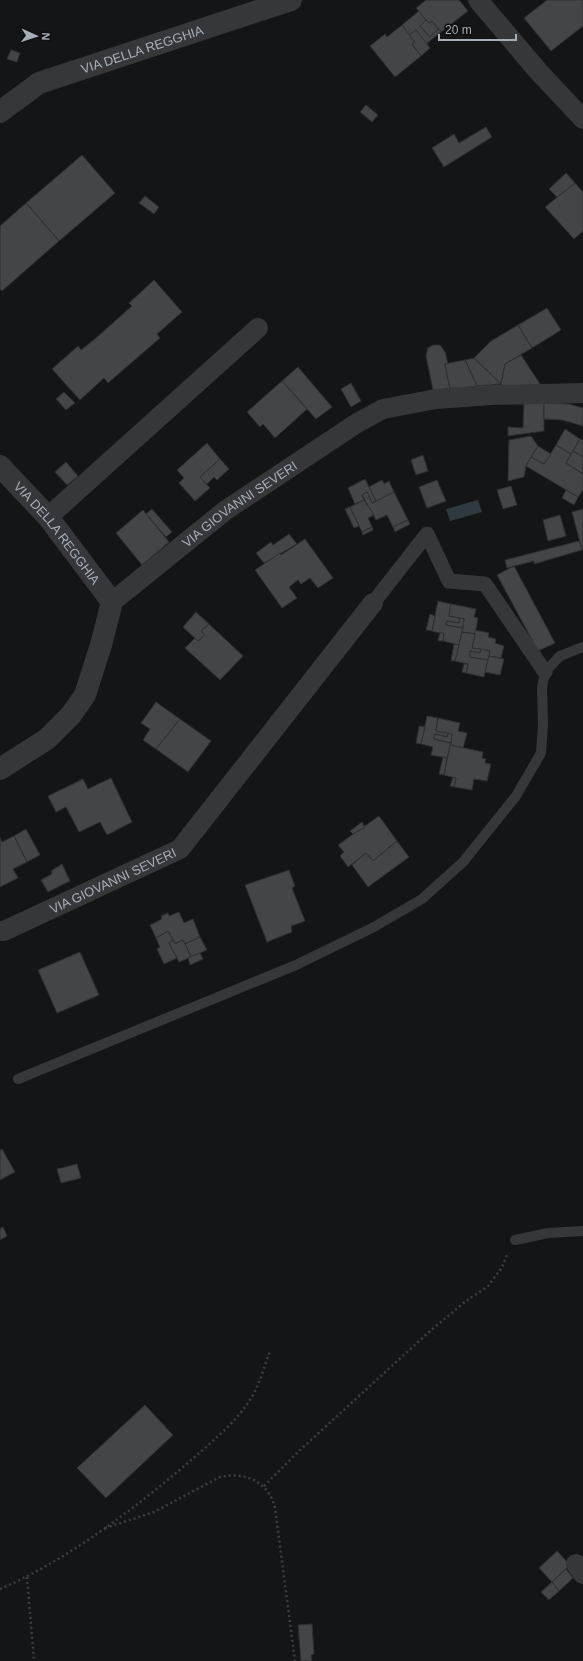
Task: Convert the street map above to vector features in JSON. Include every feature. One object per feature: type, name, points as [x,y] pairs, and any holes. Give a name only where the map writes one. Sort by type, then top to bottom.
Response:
[{"type":"street","name":"VIA DELLA REGGHIA","points":[[0,112],[39,83],[291,0]]},
{"type":"street","points":[[478,0],[538,71],[583,119]]},
{"type":"street","points":[[48,517],[258,328]]},
{"type":"street","name":"VIA GIOVANNI SEVERI","points":[[112,602],[226,510],[357,423],[383,409],[436,399],[491,395],[583,393]]},
{"type":"street","name":"VIA DELLA REGGHIA","points":[[0,466],[48,517],[112,602]]},
{"type":"street","points":[[374,603],[427,534],[449,581],[485,584],[545,672]]},
{"type":"street","points":[[0,769],[47,739],[71,715],[85,695],[112,602]]},
{"type":"street","name":"VIA GIOVANNI SEVERI","points":[[0,931],[4,931],[180,850],[374,603]]},
{"type":"lane","points":[[18,1080],[296,965],[374,927],[422,899],[468,856],[516,796],[541,753],[543,724],[542,688],[545,672],[560,656],[583,647]]},
{"type":"lane","points":[[515,1240],[548,1233],[583,1232]]},
{"type":"path","points":[[264,1486],[299,1451],[429,1332],[466,1301],[488,1286],[501,1269],[515,1240]]},
{"type":"path","points":[[0,1589],[27,1577],[68,1553],[102,1529],[178,1471],[231,1425],[255,1392],[270,1351]]},
{"type":"path","points":[[102,1529],[154,1512],[220,1477],[230,1474],[242,1475],[254,1479],[264,1486],[274,1500],[295,1661]]},
{"type":"path","points":[[27,1577],[34,1661]]},
{"type":"shaded area","points":[[478,500],[482,512],[450,521],[446,509]]},
{"type":"building","points":[[426,0],[459,0],[468,11],[441,32],[432,21],[429,23],[416,8]]},
{"type":"building","points":[[547,0],[583,0],[583,26],[551,51],[524,18]]},
{"type":"building","points":[[419,11],[426,20],[420,26],[430,37],[438,29],[441,32],[426,44],[416,30],[409,35],[402,25]]},
{"type":"building","points":[[426,20],[429,23],[432,21],[438,29],[430,37],[420,26]]},
{"type":"building","points":[[402,25],[415,42],[412,44],[421,56],[395,77],[370,46],[385,34],[387,37]]},
{"type":"building","points":[[416,30],[430,48],[421,56],[412,44],[415,42],[409,35]]},
{"type":"building","points":[[11,50],[20,53],[17,62],[7,59]]},
{"type":"building","points":[[366,105],[378,115],[372,122],[360,112]]},
{"type":"building","points":[[486,127],[492,137],[444,167],[432,148],[454,134],[459,143]]},
{"type":"building","points":[[82,155],[115,193],[59,241],[26,203]]},
{"type":"building","points":[[566,173],[575,183],[558,198],[549,189]]},
{"type":"building","points":[[575,183],[583,192],[583,231],[574,239],[545,207]]},
{"type":"building","points":[[145,196],[159,207],[154,214],[139,203]]},
{"type":"building","points":[[26,203],[59,241],[2,291],[0,289],[0,226]]},
{"type":"building","points":[[154,280],[182,312],[157,334],[160,338],[108,383],[104,378],[80,400],[52,369],[78,346],[81,350],[96,338],[132,306],[129,303]]},
{"type":"building","points":[[547,308],[561,330],[532,348],[518,325]]},
{"type":"building","points":[[518,325],[532,348],[505,364],[501,384],[474,358],[491,341]]},
{"type":"building","points":[[433,345],[440,345],[445,352],[448,364],[445,364],[450,389],[433,390],[426,356],[428,348]]},
{"type":"building","points":[[521,355],[540,384],[505,390],[501,384],[505,364]]},
{"type":"building","points":[[474,358],[501,384],[477,386],[465,360]]},
{"type":"building","points":[[465,360],[477,386],[450,389],[445,364]]},
{"type":"building","points":[[298,367],[332,407],[316,419],[282,381]]},
{"type":"building","points":[[282,381],[307,409],[275,438],[263,424],[260,427],[247,412]]},
{"type":"building","points":[[351,383],[361,401],[351,407],[341,389]]},
{"type":"building","points":[[64,392],[75,403],[66,410],[56,399]]},
{"type":"building","points":[[524,403],[544,403],[544,431],[508,436],[508,427],[523,428]]},
{"type":"building","points":[[544,403],[569,404],[583,408],[583,426],[562,420],[544,419]]},
{"type":"building","points":[[565,429],[580,439],[571,454],[556,445]]},
{"type":"building","points":[[531,436],[538,446],[526,466],[524,477],[508,481],[509,440]]},
{"type":"building","points":[[580,439],[583,440],[583,457],[573,451]]},
{"type":"building","points":[[207,443],[220,459],[200,477],[210,488],[195,501],[179,483],[184,478],[177,470]]},
{"type":"building","points":[[556,445],[571,454],[566,463],[583,474],[583,490],[578,497],[526,466],[531,457],[544,464]]},
{"type":"building","points":[[538,446],[551,454],[544,464],[531,457]]},
{"type":"building","points":[[573,451],[583,457],[583,474],[566,463]]},
{"type":"building","points":[[423,455],[428,471],[416,475],[411,460]]},
{"type":"building","points":[[220,459],[229,469],[217,480],[214,477],[207,484],[200,477]]},
{"type":"building","points":[[66,462],[78,476],[67,485],[55,472]]},
{"type":"building","points":[[365,479],[376,501],[372,503],[367,492],[362,495],[364,500],[355,504],[348,488]]},
{"type":"building","points":[[382,480],[384,484],[389,481],[394,492],[376,501],[369,487]]},
{"type":"building","points":[[437,480],[446,501],[427,508],[419,487]]},
{"type":"building","points":[[511,486],[517,505],[503,509],[497,490]]},
{"type":"building","points":[[566,490],[578,497],[574,505],[562,498]]},
{"type":"building","points":[[367,492],[372,503],[394,492],[408,520],[393,527],[387,515],[376,520],[362,495]]},
{"type":"building","points":[[364,500],[374,515],[368,518],[372,527],[362,532],[350,507]]},
{"type":"building","points":[[350,507],[359,526],[354,528],[345,509]]},
{"type":"building","points":[[152,509],[172,532],[166,537],[146,514]]},
{"type":"building","points":[[583,509],[583,550],[582,550],[572,512]]},
{"type":"building","points":[[143,510],[169,542],[142,565],[116,533]]},
{"type":"building","points":[[560,515],[566,536],[548,541],[543,520]]},
{"type":"building","points":[[408,520],[410,524],[395,532],[393,527]]},
{"type":"building","points":[[372,527],[373,530],[363,535],[362,532]]},
{"type":"building","points":[[289,534],[297,544],[264,563],[256,553],[271,542],[273,545]]},
{"type":"building","points":[[305,539],[333,578],[318,588],[310,578],[301,584],[298,580],[289,587],[297,598],[282,608],[255,570],[280,553],[281,555]]},
{"type":"building","points":[[579,541],[582,550],[534,564],[534,561],[507,568],[505,560]]},
{"type":"building","points":[[514,566],[555,643],[538,651],[497,575]]},
{"type":"building","points":[[438,601],[451,604],[449,616],[460,618],[459,623],[447,621],[446,625],[463,628],[459,645],[443,641],[444,634],[432,631]]},
{"type":"building","points":[[451,604],[476,609],[474,617],[478,618],[475,634],[462,632],[464,619],[449,616]]},
{"type":"building","points":[[196,612],[209,624],[201,631],[205,635],[198,641],[183,627]]},
{"type":"building","points":[[430,614],[435,616],[432,631],[426,630]]},
{"type":"building","points":[[460,618],[464,619],[463,628],[446,625],[447,621],[459,623]]},
{"type":"building","points":[[209,624],[243,656],[220,680],[185,648],[195,638],[198,641],[205,635],[201,631]]},
{"type":"building","points":[[475,630],[489,633],[488,637],[496,639],[495,643],[504,646],[501,658],[489,656],[490,651],[472,648]]},
{"type":"building","points":[[440,632],[444,634],[443,641],[438,641]]},
{"type":"building","points":[[462,632],[475,634],[472,648],[481,649],[480,653],[470,651],[470,657],[488,660],[484,677],[466,673],[468,664],[455,661]]},
{"type":"building","points":[[454,644],[459,645],[455,661],[451,661]]},
{"type":"building","points":[[481,649],[490,651],[488,660],[470,657],[470,651],[480,653]]},
{"type":"building","points":[[489,656],[504,659],[500,675],[485,672]]},
{"type":"building","points":[[464,664],[468,664],[466,673],[462,672]]},
{"type":"building","points":[[156,702],[180,719],[156,749],[143,740],[150,729],[141,723]]},
{"type":"building","points":[[427,716],[438,718],[436,731],[448,733],[447,737],[435,734],[434,739],[451,743],[447,758],[431,755],[433,747],[421,744]]},
{"type":"building","points":[[438,718],[460,723],[458,731],[467,733],[463,748],[450,745],[452,734],[436,731]]},
{"type":"building","points":[[180,719],[211,741],[188,772],[156,749]]},
{"type":"building","points":[[419,726],[425,727],[421,744],[416,743]]},
{"type":"building","points":[[448,733],[452,734],[451,743],[434,739],[435,734],[447,737]]},
{"type":"building","points":[[450,745],[483,752],[482,758],[486,759],[485,763],[491,764],[487,781],[474,779],[472,790],[454,787],[456,778],[444,775]]},
{"type":"building","points":[[443,757],[447,758],[444,775],[439,774]]},
{"type":"building","points":[[453,777],[456,778],[454,787],[450,786]]},
{"type":"building","points":[[111,778],[132,822],[107,835],[100,822],[79,832],[66,807],[56,812],[48,796],[83,779],[88,789]]},
{"type":"building","points":[[379,816],[397,841],[373,861],[366,853],[348,867],[340,856],[344,852],[338,845]]},
{"type":"building","points":[[362,822],[365,827],[353,834],[350,831]]},
{"type":"building","points":[[26,829],[40,855],[27,862],[14,836]]},
{"type":"building","points":[[14,836],[27,862],[13,869],[18,878],[0,887],[0,838],[2,842]]},
{"type":"building","points":[[397,841],[409,857],[368,887],[352,865],[366,853],[373,861]]},
{"type":"building","points":[[62,864],[70,881],[48,892],[41,880],[52,874],[51,871]]},
{"type":"building","points":[[289,870],[295,886],[292,888],[305,921],[291,926],[292,932],[267,942],[245,885]]},
{"type":"building","points":[[179,912],[184,923],[193,919],[200,937],[185,944],[183,940],[175,944],[168,931],[156,938],[150,925],[162,919],[161,916],[168,913],[169,916]]},
{"type":"building","points":[[168,931],[173,940],[169,943],[177,958],[164,964],[157,949],[160,947],[156,938]]},
{"type":"building","points":[[200,937],[207,950],[191,957],[185,944]]},
{"type":"building","points":[[173,940],[175,944],[183,940],[191,957],[179,962],[169,943]]},
{"type":"building","points":[[80,952],[99,995],[57,1013],[38,970]]},
{"type":"building","points":[[200,953],[203,959],[190,965],[188,958]]},
{"type":"building","points":[[2,1149],[15,1172],[0,1180],[0,1150]]},
{"type":"building","points":[[77,1164],[81,1178],[61,1183],[57,1169]]},
{"type":"building","points":[[3,1227],[7,1236],[0,1240],[0,1229]]},
{"type":"building","points":[[145,1405],[173,1435],[106,1498],[77,1468]]},
{"type":"building","points":[[557,1551],[570,1565],[552,1582],[539,1568]]},
{"type":"building","points":[[566,1569],[573,1578],[559,1591],[552,1582]]},
{"type":"building","points":[[552,1582],[559,1591],[549,1600],[541,1592]]},
{"type":"building","points":[[312,1624],[314,1654],[311,1655],[312,1661],[301,1661],[298,1625]]}]
